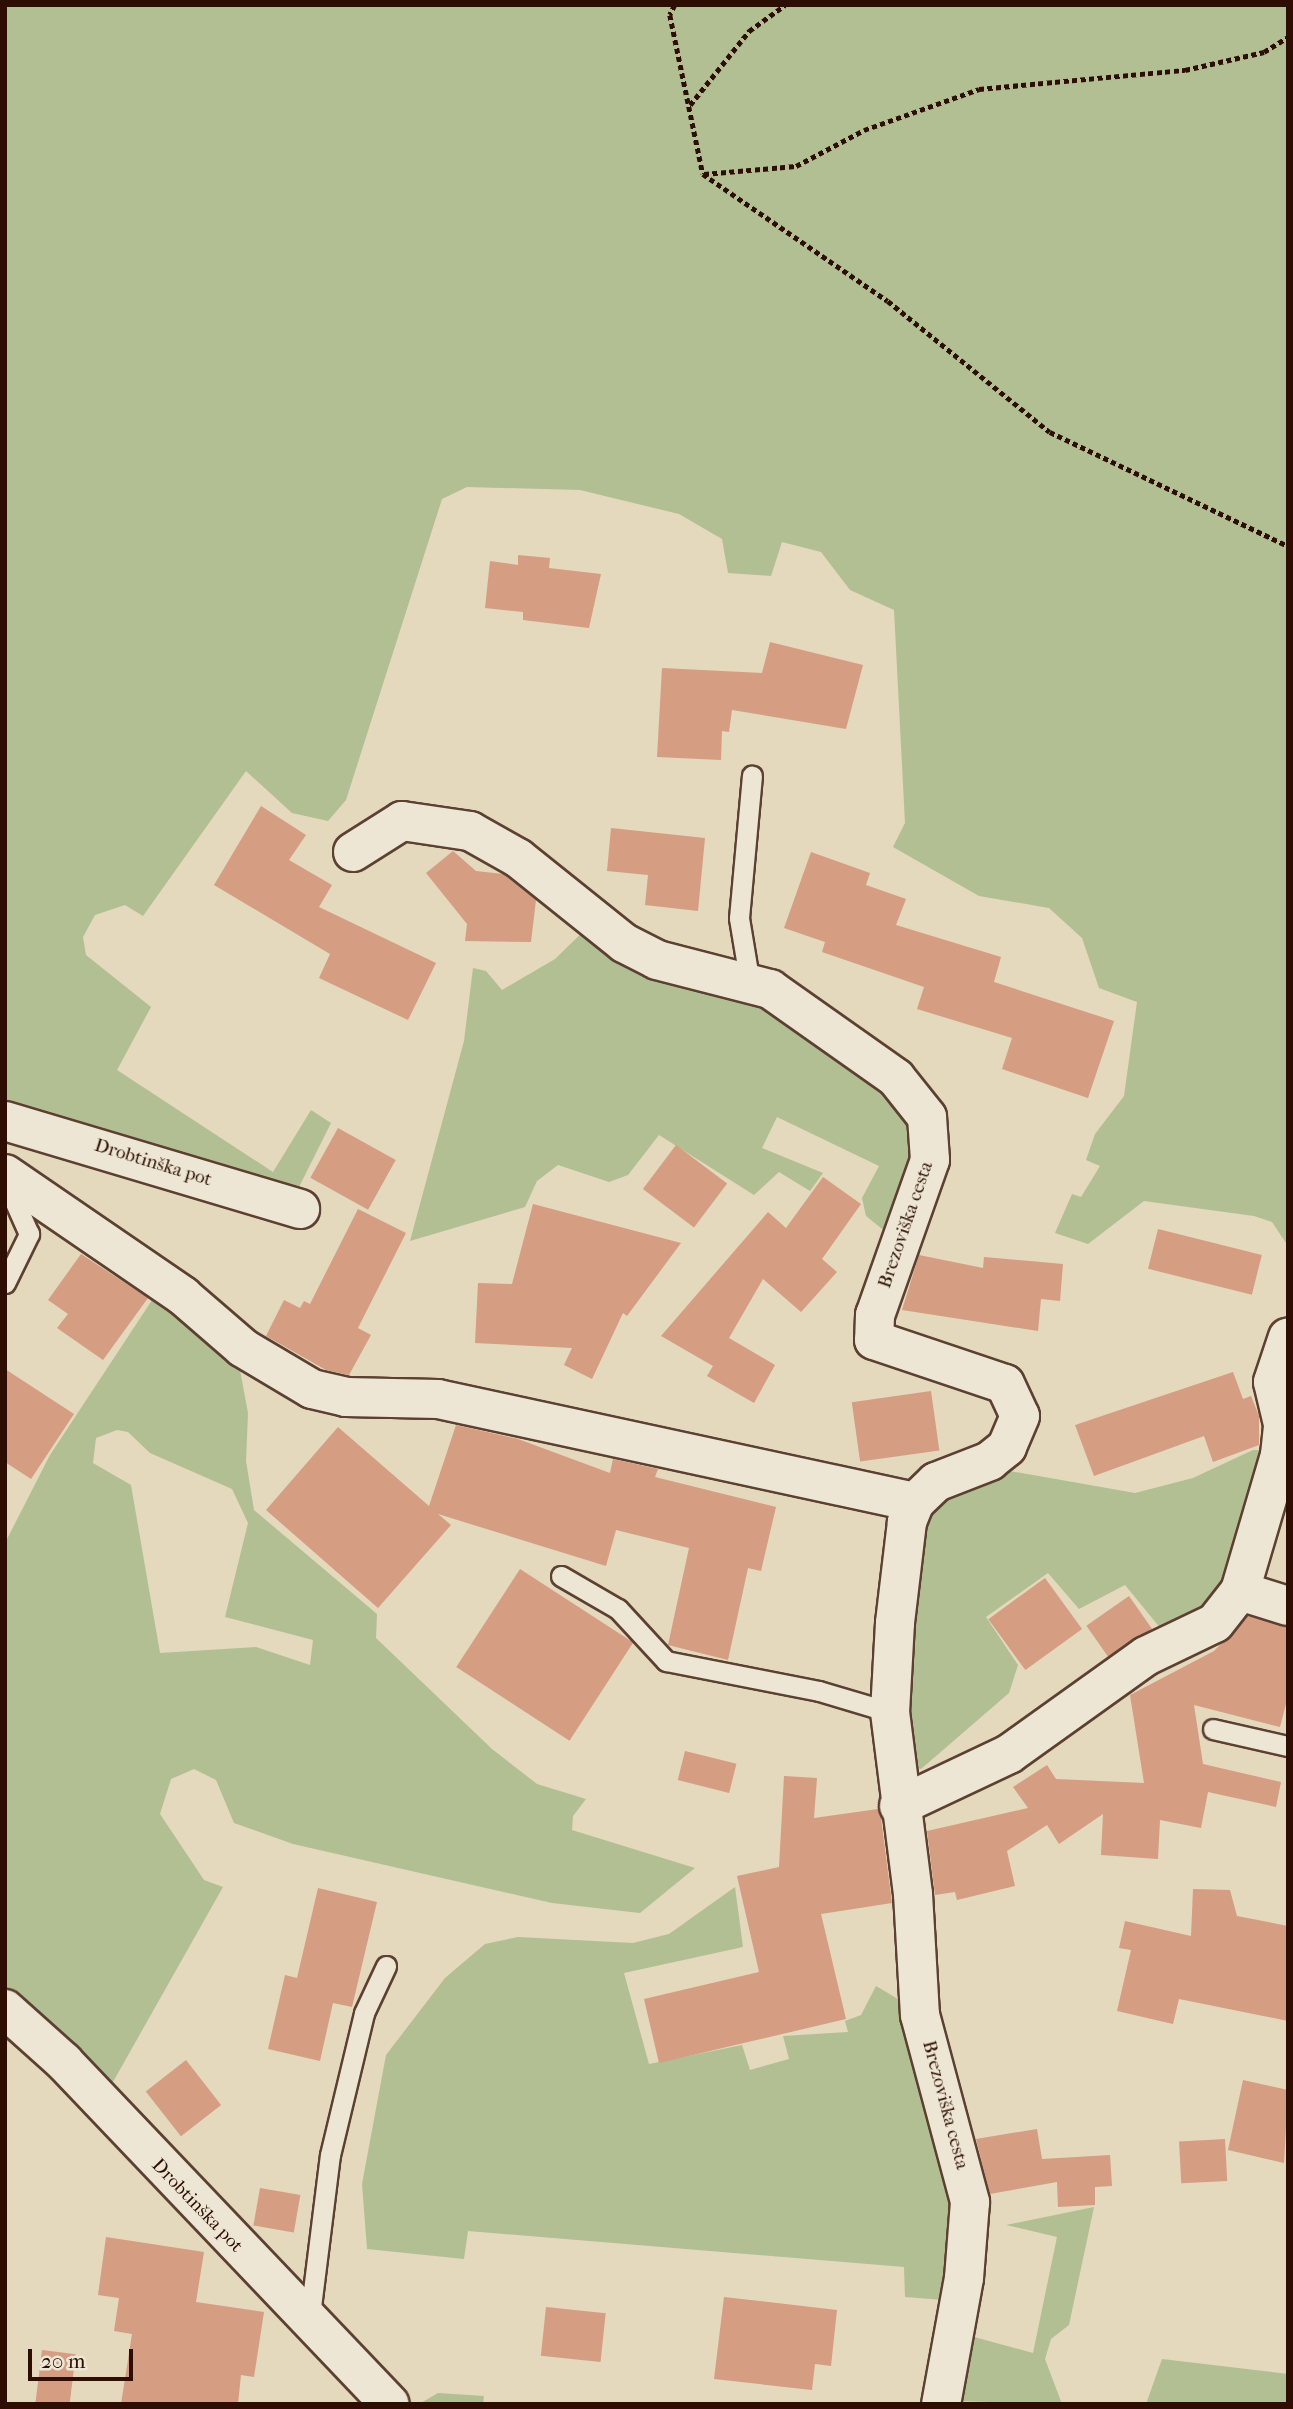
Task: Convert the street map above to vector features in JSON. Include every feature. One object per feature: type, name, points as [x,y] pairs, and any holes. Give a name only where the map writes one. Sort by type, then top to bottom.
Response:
[{"type":"street","name":"Brezoviška cesta","points":[[353,852],[402,821],[470,831],[519,858],[624,943],[657,960],[770,989],[896,1078],[927,1117],[930,1160],[875,1315],[874,1340],[979,1373],[1005,1384],[1017,1399],[1020,1416],[1007,1447],[990,1461],[936,1482],[915,1502],[904,1540],[890,1712],[899,1806],[913,1894],[920,2015],[970,2202],[964,2278],[941,2404]]},
{"type":"street","name":"Drobtinška pot","points":[[5,1121],[300,1209]]},
{"type":"street","points":[[5,1174],[183,1296],[243,1348],[312,1389],[346,1397],[438,1399],[915,1502]]},
{"type":"street","points":[[899,1806],[1009,1754],[1146,1656],[1215,1623],[1240,1591],[1280,1455],[1283,1423],[1273,1382],[1288,1337]]},
{"type":"street","points":[[1240,1591],[1288,1606]]},
{"type":"street","name":"Drobtinška pot","points":[[5,2009],[310,2315],[390,2404]]},
{"type":"lane","points":[[750,984],[739,918],[752,776]]},
{"type":"lane","points":[[5,1183],[29,1234],[5,1283]]},
{"type":"lane","points":[[561,1576],[618,1609],[666,1661],[819,1691],[890,1712]]},
{"type":"lane","points":[[1213,1729],[1288,1746]]},
{"type":"lane","points":[[310,2315],[330,2155],[364,2013],[386,1966]]},
{"type":"path","points":[[675,5],[670,15],[704,174],[888,301],[1050,432],[1288,546]]},
{"type":"path","points":[[690,106],[749,32],[785,5]]},
{"type":"path","points":[[704,174],[796,166],[864,130],[979,89],[1185,70],[1264,52],[1288,37]]},
{"type":"green space","points":[[5,5],[1288,5],[1288,1246],[1272,1222],[1254,1216],[1144,1201],[1088,1244],[1055,1233],[1072,1194],[1081,1197],[1100,1166],[1086,1160],[1095,1134],[1124,1096],[1137,1002],[1099,988],[1082,938],[1049,908],[979,896],[893,847],[905,823],[894,610],[850,590],[821,552],[782,542],[771,576],[728,573],[722,539],[679,514],[580,490],[467,487],[442,499],[346,800],[328,821],[292,813],[246,771],[143,916],[125,905],[95,915],[83,937],[86,955],[151,1007],[117,1070],[273,1172],[311,1110],[331,1123],[295,1195],[5,1113]]},
{"type":"green space","points":[[587,928],[759,999],[852,1061],[919,1126],[892,1237],[866,1216],[862,1198],[879,1166],[777,1117],[762,1148],[823,1173],[810,1191],[779,1172],[754,1195],[659,1135],[628,1175],[609,1182],[558,1165],[537,1181],[525,1207],[410,1241],[464,1041],[473,968],[486,971],[502,990],[555,959]]},
{"type":"green space","points":[[160,1288],[237,1354],[248,1413],[246,1461],[254,1510],[377,1614],[376,1638],[492,1749],[537,1784],[586,1799],[573,1816],[572,1830],[695,1868],[640,1913],[552,1903],[293,1844],[234,1823],[216,1780],[194,1769],[171,1779],[160,1814],[204,1880],[223,1887],[109,2089],[5,1995],[5,1543],[50,1455]],"holes":[[[117,1430],[128,1432],[150,1453],[232,1489],[248,1523],[225,1617],[313,1640],[310,1665],[256,1647],[160,1653],[131,1485],[93,1463],[96,1438]]]},
{"type":"green space","points":[[1253,1450],[1273,1450],[1238,1565],[1201,1619],[1166,1635],[1125,1585],[1079,1609],[1048,1573],[986,1617],[1018,1665],[1009,1693],[921,1769],[913,1766],[906,1722],[913,1570],[928,1520],[953,1488],[1004,1470],[1135,1493],[1193,1478]]},
{"type":"green space","points":[[735,1887],[743,1947],[624,1973],[649,2064],[742,2045],[750,2070],[789,2059],[783,2036],[848,2032],[845,2021],[861,2015],[876,1986],[898,1999],[949,2179],[952,2251],[944,2300],[905,2297],[904,2267],[468,2231],[464,2259],[367,2249],[362,2184],[386,2055],[445,1978],[485,1944],[518,1937],[633,1943],[669,1934]]},
{"type":"green space","points":[[1094,2207],[1069,2325],[1051,2339],[1045,2359],[1062,2404],[954,2401],[967,2335],[1033,2353],[1057,2237],[1006,2225]]},
{"type":"green space","points":[[1162,2359],[1288,2374],[1288,2404],[1146,2404]]},
{"type":"green space","points":[[438,2393],[484,2396],[483,2404],[419,2404]]},
{"type":"building","points":[[518,555],[550,558],[549,568],[601,574],[589,628],[523,620],[523,612],[485,608],[490,561],[518,565]]},
{"type":"building","points":[[770,642],[863,665],[846,729],[732,710],[729,732],[722,731],[721,760],[657,757],[662,668],[762,673]]},
{"type":"building","points":[[261,806],[306,835],[289,860],[332,885],[319,907],[436,963],[408,1020],[319,978],[330,954],[214,885]]},
{"type":"building","points":[[611,828],[705,838],[698,911],[645,905],[648,875],[607,871]]},
{"type":"building","points":[[453,851],[476,871],[503,874],[536,900],[531,942],[465,941],[467,924],[426,873]]},
{"type":"building","points":[[811,852],[870,873],[866,885],[906,899],[896,925],[1001,957],[994,982],[1114,1021],[1088,1098],[1002,1069],[1012,1038],[917,1009],[924,987],[822,952],[825,942],[784,928]]},
{"type":"building","points":[[338,1128],[396,1160],[368,1210],[310,1178]]},
{"type":"building","points":[[676,1145],[727,1184],[694,1227],[643,1189]]},
{"type":"building","points":[[823,1177],[861,1204],[822,1259],[837,1272],[801,1312],[763,1279],[729,1338],[775,1365],[754,1403],[707,1376],[713,1366],[661,1336],[768,1212],[786,1228]]},
{"type":"building","points":[[533,1204],[681,1243],[627,1316],[623,1313],[592,1379],[564,1365],[572,1348],[475,1343],[478,1283],[512,1284]]},
{"type":"building","points":[[358,1209],[406,1233],[358,1328],[371,1335],[349,1375],[326,1370],[266,1336],[284,1300],[300,1308],[304,1301],[310,1304]]},
{"type":"building","points":[[1158,1229],[1262,1255],[1252,1295],[1148,1269]]},
{"type":"building","points":[[81,1254],[148,1298],[103,1360],[57,1328],[68,1314],[48,1300]]},
{"type":"building","points":[[919,1255],[983,1268],[984,1257],[1063,1264],[1060,1301],[1041,1299],[1038,1331],[902,1310]]},
{"type":"building","points":[[5,1369],[74,1414],[31,1479],[5,1462]]},
{"type":"building","points":[[1233,1372],[1243,1399],[1251,1396],[1259,1416],[1259,1445],[1213,1462],[1204,1436],[1094,1476],[1075,1425]]},
{"type":"building","points":[[931,1391],[939,1450],[860,1462],[852,1402]]},
{"type":"building","points":[[456,1425],[518,1439],[610,1473],[613,1459],[658,1469],[655,1477],[776,1507],[761,1571],[748,1568],[728,1660],[668,1645],[689,1548],[616,1530],[606,1566],[438,1514],[451,1525],[378,1608],[266,1510],[338,1427],[429,1506]]},
{"type":"building","points":[[520,1569],[633,1643],[569,1741],[456,1667]]},
{"type":"building","points":[[1045,1578],[1082,1629],[1025,1670],[988,1619]]},
{"type":"building","points":[[1129,1596],[1152,1629],[1109,1659],[1086,1626]]},
{"type":"building","points":[[1248,1616],[1288,1627],[1288,1696],[1280,1727],[1194,1705],[1203,1764],[1281,1782],[1276,1807],[1208,1792],[1201,1828],[1160,1820],[1158,1859],[1101,1855],[1103,1814],[1059,1844],[1047,1825],[1007,1851],[1015,1886],[957,1900],[955,1892],[935,1895],[927,1831],[1028,1808],[1013,1787],[1047,1765],[1056,1779],[1144,1783],[1130,1695],[1214,1651]]},
{"type":"building","points":[[685,1751],[736,1764],[729,1793],[678,1780]]},
{"type":"building","points":[[784,1776],[817,1778],[814,1818],[878,1809],[881,1818],[892,1903],[821,1914],[846,2019],[659,2063],[644,1999],[759,1972],[737,1876],[779,1867]]},
{"type":"building","points":[[318,1888],[377,1902],[352,2007],[333,2003],[320,2061],[268,2049],[285,1975],[297,1978]]},
{"type":"building","points":[[1193,1889],[1230,1890],[1237,1916],[1288,1926],[1288,2021],[1179,1999],[1173,2024],[1117,2011],[1131,1950],[1119,1948],[1125,1921],[1191,1936]]},
{"type":"building","points":[[186,2060],[221,2105],[181,2136],[146,2091]]},
{"type":"building","points":[[1243,2080],[1288,2090],[1284,2163],[1228,2150]]},
{"type":"building","points":[[1037,2129],[1042,2159],[1110,2155],[1112,2186],[1095,2187],[1095,2205],[1058,2207],[1057,2182],[990,2194],[976,2139]]},
{"type":"building","points":[[1225,2139],[1227,2181],[1181,2183],[1179,2141]]},
{"type":"building","points":[[260,2188],[300,2195],[294,2233],[253,2225]]},
{"type":"building","points":[[106,2237],[204,2252],[196,2302],[264,2312],[254,2377],[241,2375],[238,2404],[121,2404],[132,2334],[114,2331],[119,2298],[98,2295]]},
{"type":"building","points":[[724,2297],[837,2310],[831,2366],[815,2364],[812,2390],[714,2379]]},
{"type":"building","points":[[546,2307],[606,2313],[601,2362],[541,2356]]},
{"type":"building","points":[[42,2350],[76,2354],[70,2404],[35,2404]]}]
